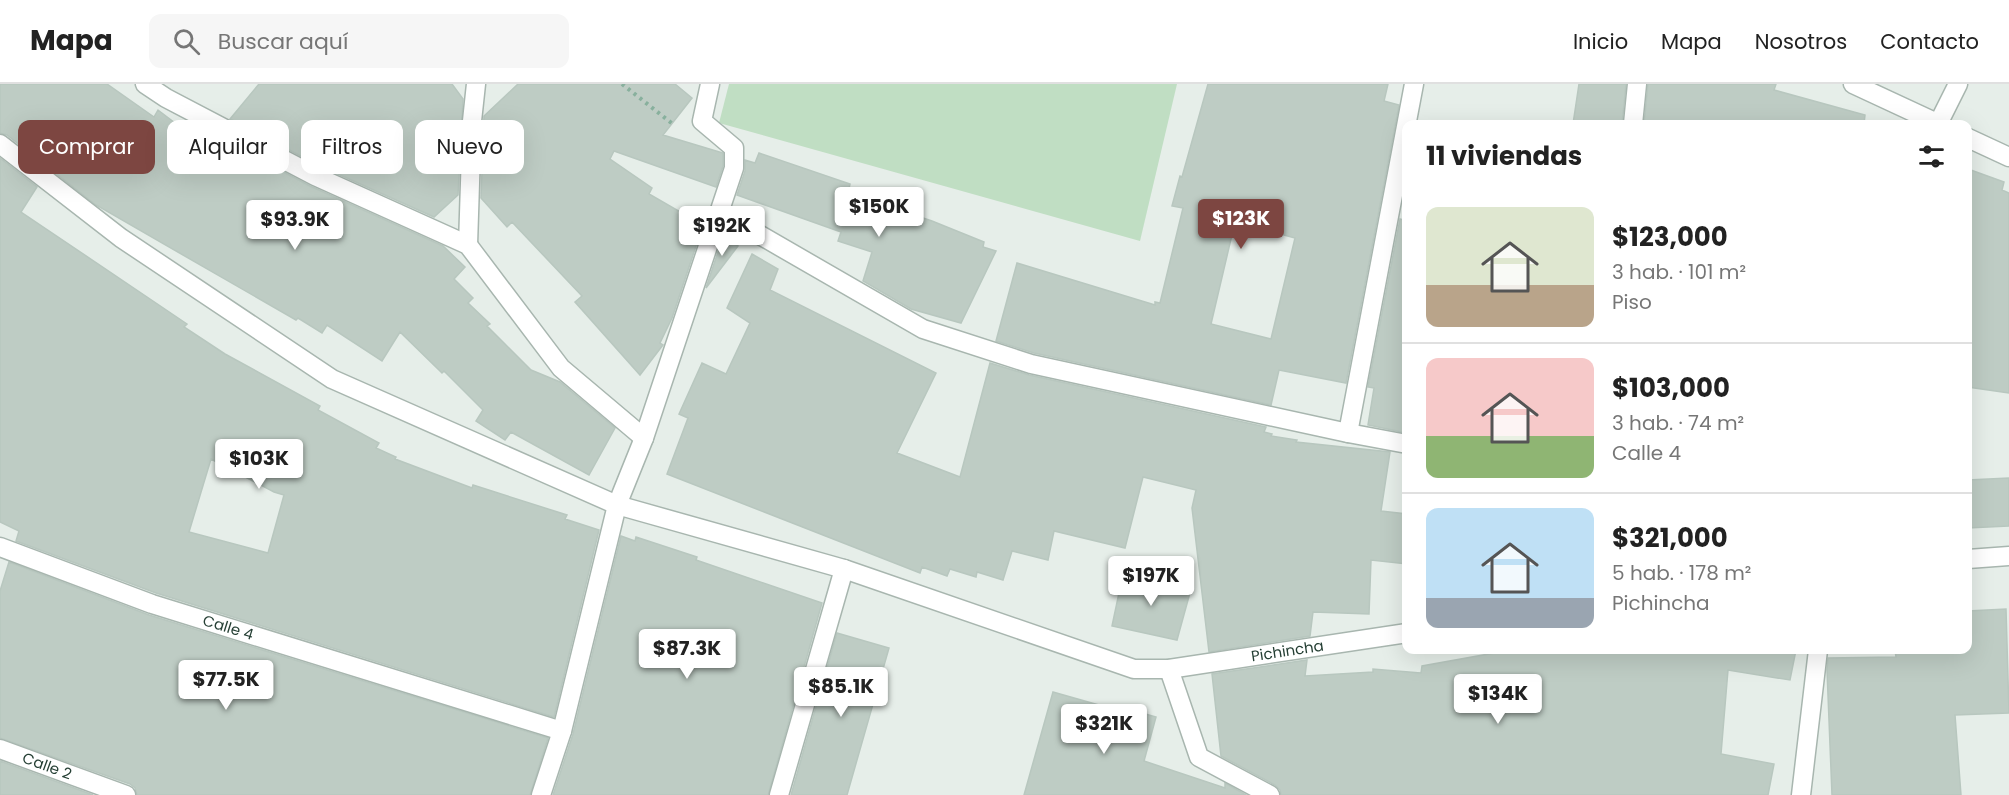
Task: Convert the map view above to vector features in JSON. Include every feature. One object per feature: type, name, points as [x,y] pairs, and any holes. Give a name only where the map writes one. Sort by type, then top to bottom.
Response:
[{"type":"street","points":[[145,84],[166,98],[315,176],[468,245],[561,368],[644,438]]},
{"type":"street","points":[[468,245],[472,121],[476,84]]},
{"type":"street","points":[[541,795],[562,730],[617,505],[644,438],[734,168],[734,148],[702,121],[710,84]]},
{"type":"street","points":[[1407,120],[1414,84]]},
{"type":"street","points":[[1633,120],[1637,84]]},
{"type":"street","points":[[1852,84],[1930,120]]},
{"type":"street","points":[[1941,120],[1958,84]]},
{"type":"street","points":[[1972,140],[2009,157]]},
{"type":"street","name":"Pichincha","points":[[0,144],[122,238],[332,379],[617,505],[844,569],[1134,669],[1169,669],[1402,634]]},
{"type":"street","points":[[1348,433],[1402,147]]},
{"type":"street","points":[[720,212],[923,328],[1031,364],[1402,443]]},
{"type":"street","name":"Calle 4","points":[[0,547],[152,604],[562,730]]},
{"type":"street","points":[[1972,559],[2009,556]]},
{"type":"street","points":[[779,795],[844,569]]},
{"type":"street","points":[[1801,795],[1818,654]]},
{"type":"street","points":[[1169,669],[1199,757],[1270,795]]},
{"type":"street","name":"Calle 2","points":[[0,749],[126,795]]},
{"type":"path","points":[[622,84],[674,125],[702,121]]},
{"type":"green space","points":[[729,84],[1177,84],[1140,241],[719,123]]},
{"type":"building","points":[[0,84],[107,84],[154,117],[158,110],[171,120],[167,120],[167,174],[287,174],[443,246],[465,267],[454,279],[473,298],[468,303],[490,324],[487,326],[531,370],[560,382],[615,428],[589,475],[511,432],[505,440],[476,421],[483,410],[400,332],[382,361],[327,325],[322,333],[298,318],[296,320],[96,205],[57,174],[155,174],[155,120],[18,120],[18,144],[7,135],[0,133]]},
{"type":"building","points":[[259,84],[452,84],[463,99],[462,120],[415,120],[415,174],[459,174],[458,195],[434,217],[338,174],[403,174],[403,120],[301,120],[301,156],[289,150],[289,120],[230,119]]},
{"type":"building","points":[[518,84],[675,84],[692,98],[663,135],[723,153],[723,166],[716,187],[614,151],[610,159],[652,188],[649,194],[703,225],[672,318],[660,343],[663,345],[640,375],[575,302],[582,296],[512,222],[507,227],[481,198],[482,174],[524,174],[524,120],[484,120],[484,116]]},
{"type":"building","points":[[1208,84],[1388,84],[1384,101],[1399,105],[1346,383],[1279,370],[1271,405],[1034,353],[996,341],[1017,263],[1155,305],[1155,302],[1160,303],[1183,208],[1172,206],[1180,176],[1182,177]],"holes":[[[1235,222],[1295,238],[1271,339],[1211,324]]]},
{"type":"building","points":[[1579,84],[1626,84],[1622,120],[1574,120]]},
{"type":"building","points":[[1648,84],[1776,84],[1774,90],[1865,115],[1864,120],[1644,120]]},
{"type":"building","points":[[759,153],[850,184],[848,193],[932,221],[984,242],[983,247],[996,251],[961,323],[911,309],[863,281],[872,252],[838,241],[841,232],[737,195],[745,171],[745,160],[755,163]]},
{"type":"building","points":[[0,158],[37,187],[21,212],[187,324],[184,327],[225,354],[320,406],[318,410],[379,443],[376,448],[396,457],[395,459],[472,488],[473,485],[567,515],[565,519],[599,530],[554,717],[156,593],[16,541],[19,531],[0,522]],"holes":[[[211,459],[284,495],[268,553],[189,532]]]},
{"type":"building","points":[[1972,170],[2004,182],[2002,190],[2009,193],[2009,393],[1972,388]]},
{"type":"building","points":[[1400,219],[1402,220],[1402,432],[1368,425],[1374,388],[1368,387]]},
{"type":"building","points":[[723,237],[738,246],[706,288]]},
{"type":"building","points":[[752,254],[778,269],[770,290],[936,373],[897,453],[960,477],[990,363],[1029,375],[1266,427],[1264,432],[1272,434],[1271,436],[1297,440],[1296,442],[1390,452],[1381,511],[1402,513],[1402,563],[1371,560],[1369,614],[1313,612],[1310,636],[1209,652],[1192,508],[1196,490],[1143,477],[1125,548],[1054,531],[1048,560],[1012,551],[1003,580],[977,572],[976,577],[950,569],[947,576],[922,567],[920,573],[667,474],[688,418],[679,414],[702,363],[726,374],[750,323],[727,308]]},
{"type":"building","points":[[2009,478],[2009,526],[1972,528],[1972,480]]},
{"type":"building","points":[[621,536],[635,541],[636,537],[697,557],[696,560],[822,603],[768,795],[553,795],[573,734]]},
{"type":"building","points":[[9,562],[149,615],[548,738],[530,795],[137,795],[135,788],[130,784],[0,738],[0,591]]},
{"type":"building","points":[[1123,574],[1191,589],[1177,640],[1112,626]]},
{"type":"building","points":[[2006,609],[2009,713],[1955,715],[1961,795],[1832,795],[1828,658],[1896,657],[1896,654],[1972,654],[1972,611]]},
{"type":"building","points":[[837,633],[889,648],[847,795],[791,795]]},
{"type":"building","points":[[1488,654],[1795,654],[1790,680],[1728,670],[1721,754],[1774,764],[1768,795],[1281,795],[1275,785],[1221,756],[1212,674],[1307,660],[1305,676],[1373,672],[1373,669],[1421,673],[1422,666]]},
{"type":"building","points":[[1053,692],[1120,711],[1121,707],[1156,717],[1144,761],[1225,788],[1225,783],[1246,795],[1024,795]]},
{"type":"building","points":[[0,761],[93,795],[0,795]]}]
